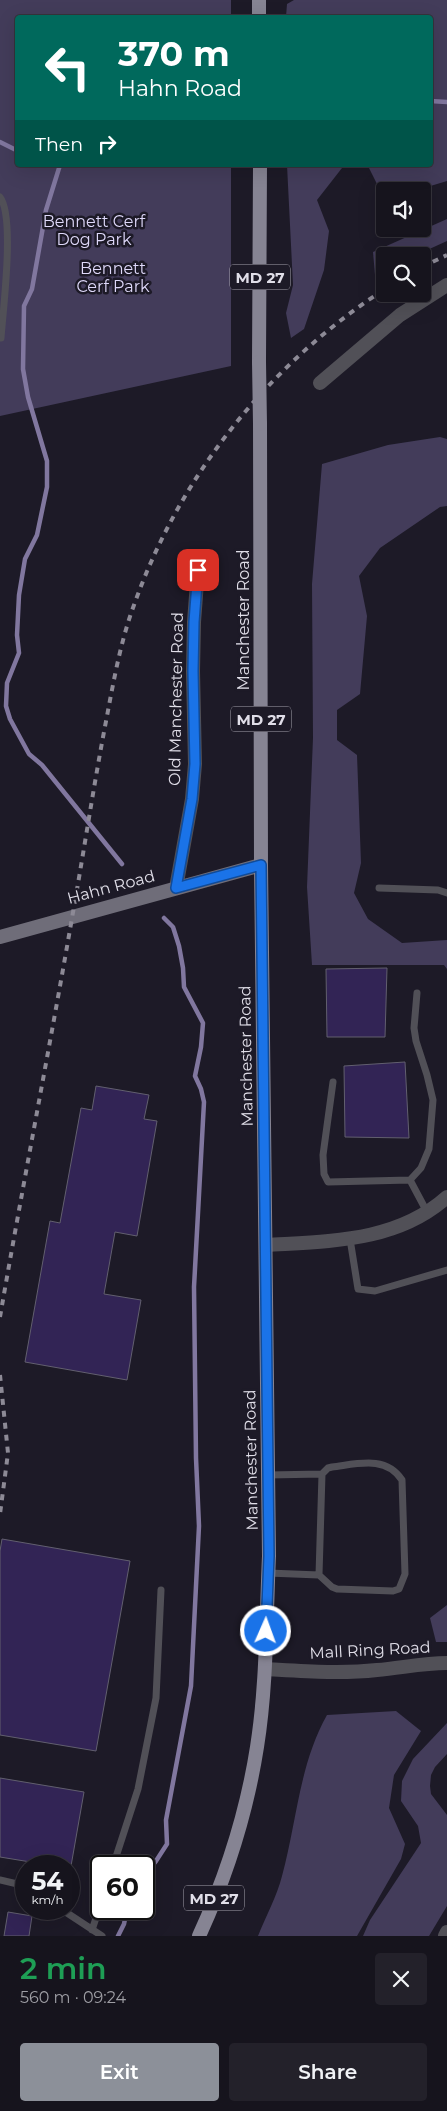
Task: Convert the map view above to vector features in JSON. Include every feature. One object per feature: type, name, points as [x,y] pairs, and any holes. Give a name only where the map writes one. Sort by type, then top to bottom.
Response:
[{"type":"main road","points":[[258,0],[259,15]]},
{"type":"main road","name":"Manchester Road","points":[[199,1936],[224,1869],[244,1807],[258,1746],[265,1669],[268,1573],[268,1475],[261,865],[260,167]]},
{"type":"main road","name":"Hahn Road","points":[[0,937],[261,865]]},
{"type":"street","points":[[320,383],[400,315],[447,286]]},
{"type":"street","name":"Old Manchester Road","points":[[176,888],[192,799],[195,764],[193,661],[198,570]]},
{"type":"street","points":[[266,1245],[350,1240],[380,1233],[414,1221],[447,1197]]},
{"type":"street","name":"Mall Ring Road","points":[[265,1669],[325,1673],[378,1670],[427,1663],[447,1663]]},
{"type":"street","points":[[445,1936],[447,1932]]},
{"type":"lane","points":[[0,197],[7,218],[7,257],[1,338]]},
{"type":"lane","points":[[379,888],[438,890],[447,893]]},
{"type":"lane","points":[[332,1082],[323,1154],[324,1174],[328,1182],[410,1180],[421,1168],[429,1149],[432,1100],[414,1028],[417,993]]},
{"type":"lane","points":[[410,1180],[427,1213]]},
{"type":"lane","points":[[350,1240],[358,1289],[375,1291],[447,1270]]},
{"type":"lane","points":[[268,1475],[322,1474],[332,1467],[373,1462],[388,1465],[402,1480],[405,1574],[399,1589],[393,1591],[337,1589],[318,1575],[268,1573]]},
{"type":"lane","points":[[318,1575],[322,1474]]},
{"type":"lane","points":[[117,1855],[138,1789],[156,1698],[161,1590]]},
{"type":"lane","points":[[0,1880],[15,1883]]},
{"type":"lane","points":[[77,1920],[102,1936]]},
{"type":"lane","points":[[92,1930],[95,1920]]},
{"type":"green space","name":"Bennett Cerf Park","points":[[0,0],[231,0],[231,15],[15,15],[15,167],[231,167],[231,366],[0,416]]},
{"type":"green space","points":[[294,0],[447,0],[447,181],[431,186],[431,182],[376,182],[369,168],[342,168],[317,200],[329,231],[324,270],[304,329],[291,338],[286,313],[293,285],[287,167],[433,167],[433,15],[286,15],[287,4]]},
{"type":"green space","points":[[447,219],[447,241],[431,248],[384,247],[407,237],[431,237],[431,226]]},
{"type":"green space","points":[[376,251],[375,275],[373,252]]},
{"type":"green space","points":[[440,437],[447,439],[447,506],[440,507],[380,548],[359,576],[367,616],[360,694],[337,710],[337,740],[357,755],[361,863],[354,893],[368,919],[402,943],[447,940],[447,969],[444,965],[312,965],[307,887],[313,738],[312,584],[322,464],[388,445]]},
{"type":"green space","points":[[447,1605],[447,1642],[436,1642],[430,1618]]},
{"type":"green space","points":[[396,1711],[421,1731],[394,1775],[389,1808],[405,1844],[401,1859],[357,1936],[258,1936],[280,1884],[304,1773],[327,1715]]},
{"type":"green space","points":[[447,1723],[447,1754],[435,1767],[431,1775],[430,1786],[431,1794],[447,1815],[447,1906],[429,1936],[363,1936],[370,1920],[421,1843],[418,1826],[401,1801],[402,1781],[413,1759]]},
{"type":"building","points":[[387,968],[385,1037],[327,1037],[326,969]]},
{"type":"building","points":[[405,1062],[409,1138],[345,1137],[344,1066]]},
{"type":"building","points":[[96,1086],[149,1095],[144,1119],[157,1121],[137,1236],[115,1232],[104,1294],[141,1300],[127,1380],[25,1362],[50,1221],[60,1223],[81,1108],[92,1110]]},
{"type":"building","points":[[2,1539],[130,1561],[96,1751],[0,1735],[0,1551]]},
{"type":"building","points":[[0,1778],[84,1792],[73,1855],[15,1855],[15,1859],[0,1857]]},
{"type":"building","points":[[8,1912],[15,1913],[15,1920],[31,1920],[29,1936],[4,1936]]},
{"type":"waterway","points":[[433,101],[447,102]]},
{"type":"waterway","points":[[0,142],[15,150]]},
{"type":"waterway","points":[[59,167],[46,210],[32,289],[24,306],[23,369],[28,397],[47,461],[47,487],[37,535],[25,559],[19,595],[17,635],[19,653],[7,683],[6,706],[10,719],[29,754],[42,765],[122,864]]},
{"type":"waterway","points":[[155,1862],[167,1844],[166,1820],[191,1686],[199,1526],[196,1458],[194,1287],[204,1102],[195,1076],[201,1047],[203,1023],[184,987],[179,946],[173,927],[164,918]]},
{"type":"waterway","points":[[118,1936],[125,1920]]},
{"type":"railway","points":[[431,263],[447,255]]},
{"type":"railway","points":[[0,1317],[102,741],[118,660],[134,605],[153,557],[176,511],[203,468],[233,426],[303,352],[343,319],[376,295]]},
{"type":"railway","points":[[0,1375],[8,1453],[0,1514]]},
{"type":"route","points":[[198,570],[193,671],[195,764],[188,828],[176,888],[261,865],[269,1556],[266,1631]]},
{"type":"park label","name":"Bennett Cerf Dog Park","points":[[94,230]]}]
